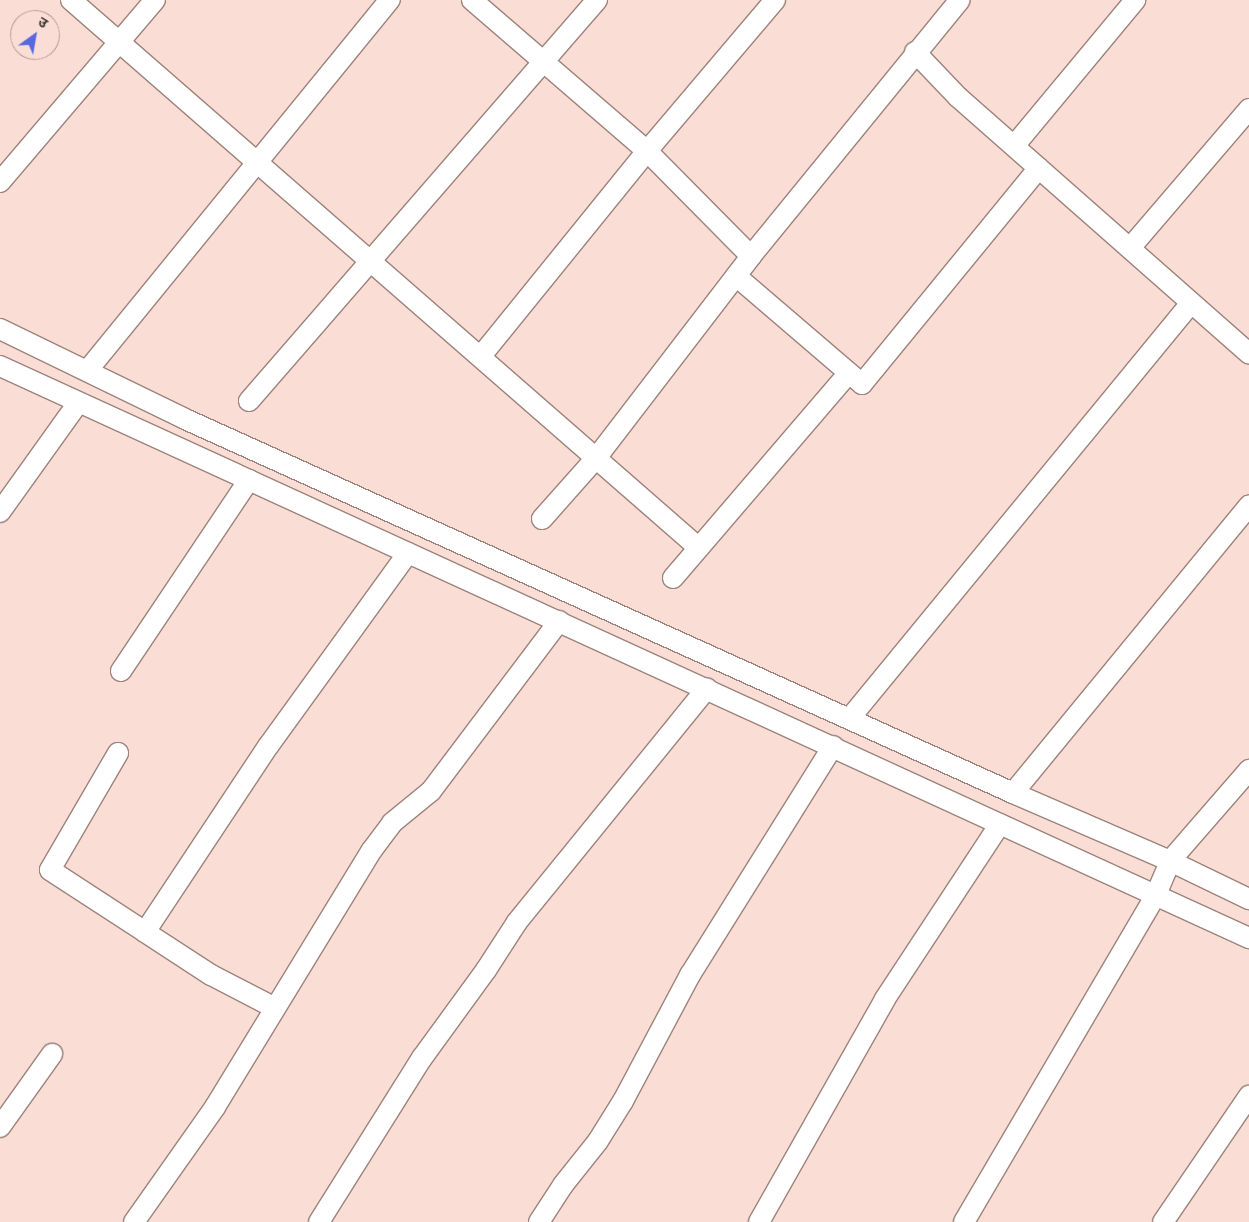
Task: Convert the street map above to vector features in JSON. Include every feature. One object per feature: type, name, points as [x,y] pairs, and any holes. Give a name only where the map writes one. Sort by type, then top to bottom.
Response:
[{"type":"street","points":[[71,0],[597,457],[699,548]]},
{"type":"street","points":[[0,182],[154,0]]},
{"type":"street","points":[[87,372],[256,162],[390,0]]},
{"type":"street","points":[[472,0],[647,151],[751,256]]},
{"type":"street","points":[[249,401],[596,0]]},
{"type":"street","points":[[481,356],[647,151],[775,0]]},
{"type":"street","points":[[542,519],[597,457],[751,256],[960,0]]},
{"type":"street","points":[[1014,146],[1135,0]]},
{"type":"street","points":[[916,52],[958,97],[1249,354]]},
{"type":"street","points":[[1130,248],[1249,109]]},
{"type":"street","points":[[736,276],[862,384],[1038,168]]},
{"type":"street","points":[[850,718],[1191,303]]},
{"type":"street","points":[[0,329],[185,419],[1013,793],[1170,861],[1249,899]]},
{"type":"street","points":[[0,366],[707,688],[1154,897],[1249,938]]},
{"type":"street","points":[[673,578],[848,373]]},
{"type":"street","points":[[0,512],[78,403]]},
{"type":"street","points":[[121,671],[249,480]]},
{"type":"street","points":[[1013,793],[1249,506]]},
{"type":"street","points":[[145,932],[269,745],[408,553]]},
{"type":"street","points":[[134,1222],[215,1107],[372,850],[392,823],[431,791],[559,621]]},
{"type":"street","points":[[319,1222],[422,1058],[486,970],[517,922],[707,688]]},
{"type":"street","points":[[539,1222],[562,1185],[598,1141],[623,1101],[690,975],[832,746]]},
{"type":"street","points":[[118,753],[50,870],[211,974],[275,1008]]},
{"type":"street","points":[[964,1222],[1154,897],[1170,861],[1249,770]]},
{"type":"street","points":[[759,1222],[885,999],[1000,824]]},
{"type":"street","points":[[0,1127],[52,1054]]},
{"type":"street","points":[[1163,1222],[1249,1096]]}]
